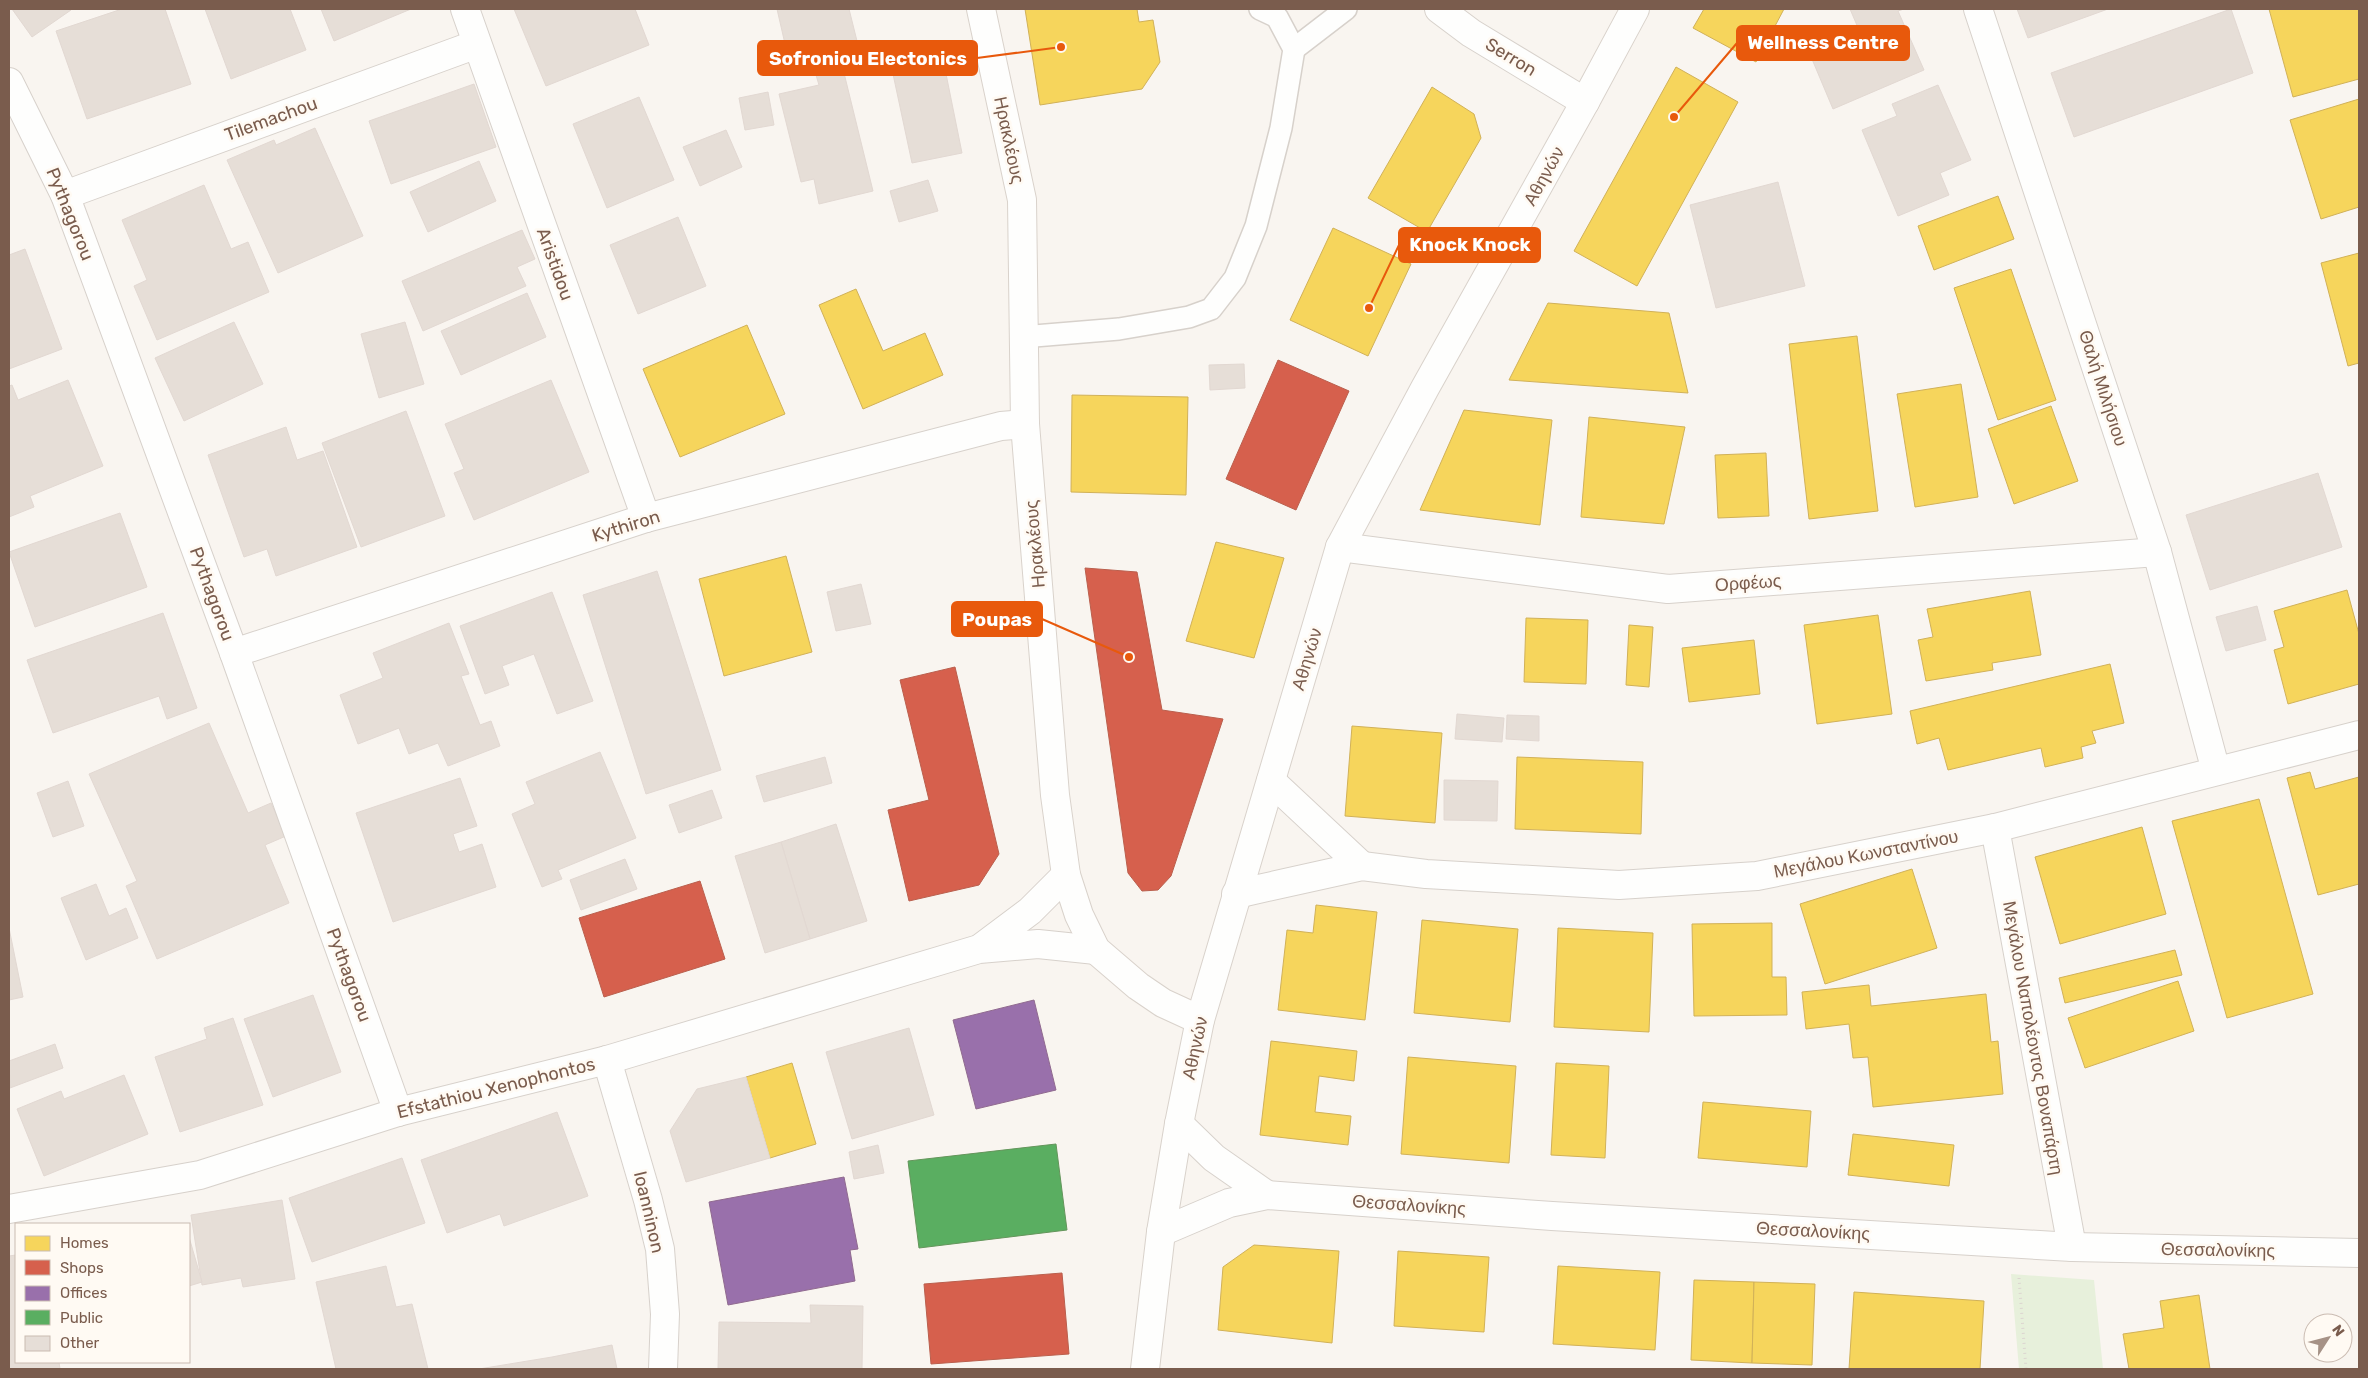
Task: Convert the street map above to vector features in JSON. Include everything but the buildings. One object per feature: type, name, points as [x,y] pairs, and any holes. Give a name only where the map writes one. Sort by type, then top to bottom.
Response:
[{"type":"street","name":"Aristidou","points":[[465,9],[646,518]]},
{"type":"street","name":"Ηρακλέους","points":[[981,9],[1022,200],[1022,337],[1025,424],[1054,776],[1066,874],[1079,915],[1096,950],[1138,986],[1164,1003],[1200,1020]]},
{"type":"street","name":"Serron","points":[[1440,9],[1470,33],[1586,102]]},
{"type":"street","name":"Αθηνών","points":[[1145,1369],[1161,1232],[1179,1124],[1200,1020],[1340,547],[1425,388],[1586,102],[1635,9]]},
{"type":"street","name":"Θαλή Μιλήσιου","points":[[1978,9],[2157,552],[2216,771]]},
{"type":"street","name":"Tilemachou","points":[[65,195],[477,44]]},
{"type":"street","name":"Pythagorou","points":[[9,82],[65,195],[234,653],[398,1112]]},
{"type":"street","name":"Kythiron","points":[[234,653],[646,518],[1001,426],[1025,424]]},
{"type":"street","name":"Ορφέως","points":[[1340,547],[1668,589],[2157,552]]},
{"type":"street","name":"Μεγάλου Κωνσταντίνου","points":[[1236,894],[1362,866],[1426,874],[1619,884],[1757,876],[1994,828],[2359,735]]},
{"type":"street","points":[[1271,781],[1362,866]]},
{"type":"street","name":"Μεγάλου Ναπολέοντος Βοναπάρτη","points":[[1994,828],[2072,1247]]},
{"type":"street","name":"Efstathiou Xenophontos","points":[[979,949],[1030,911],[1066,874]]},
{"type":"street","name":"Efstathiou Xenophontos","points":[[9,1209],[200,1175],[398,1112],[607,1060],[979,949],[1038,944],[1096,950]]},
{"type":"street","name":"Ioanninon","points":[[607,1060],[660,1249],[665,1314],[664,1369]]},
{"type":"street","points":[[1179,1124],[1214,1158],[1268,1195]]},
{"type":"street","name":"Θεσσαλονίκης","points":[[1161,1232],[1230,1203],[1268,1195],[1552,1216],[2072,1247],[2359,1253]]},
{"type":"lane","points":[[1022,337],[1119,329],[1189,317],[1211,309],[1235,278],[1256,226],[1282,128],[1294,49],[1277,17],[1260,9]]},
{"type":"lane","points":[[1294,49],[1346,9]]},
{"type":"path","points":[[2016,1243],[2026,1369]]},
{"type":"green space","points":[[2011,1274],[2094,1280],[2103,1369],[2019,1369]]},
{"type":"place","name":"Sofroniou Electonics","points":[[1061,47]]},
{"type":"place","name":"Wellness Centre","points":[[1674,117]]},
{"type":"place","name":"Knock Knock","points":[[1369,308]]},
{"type":"place","name":"Poupas","points":[[1129,657]]}]
